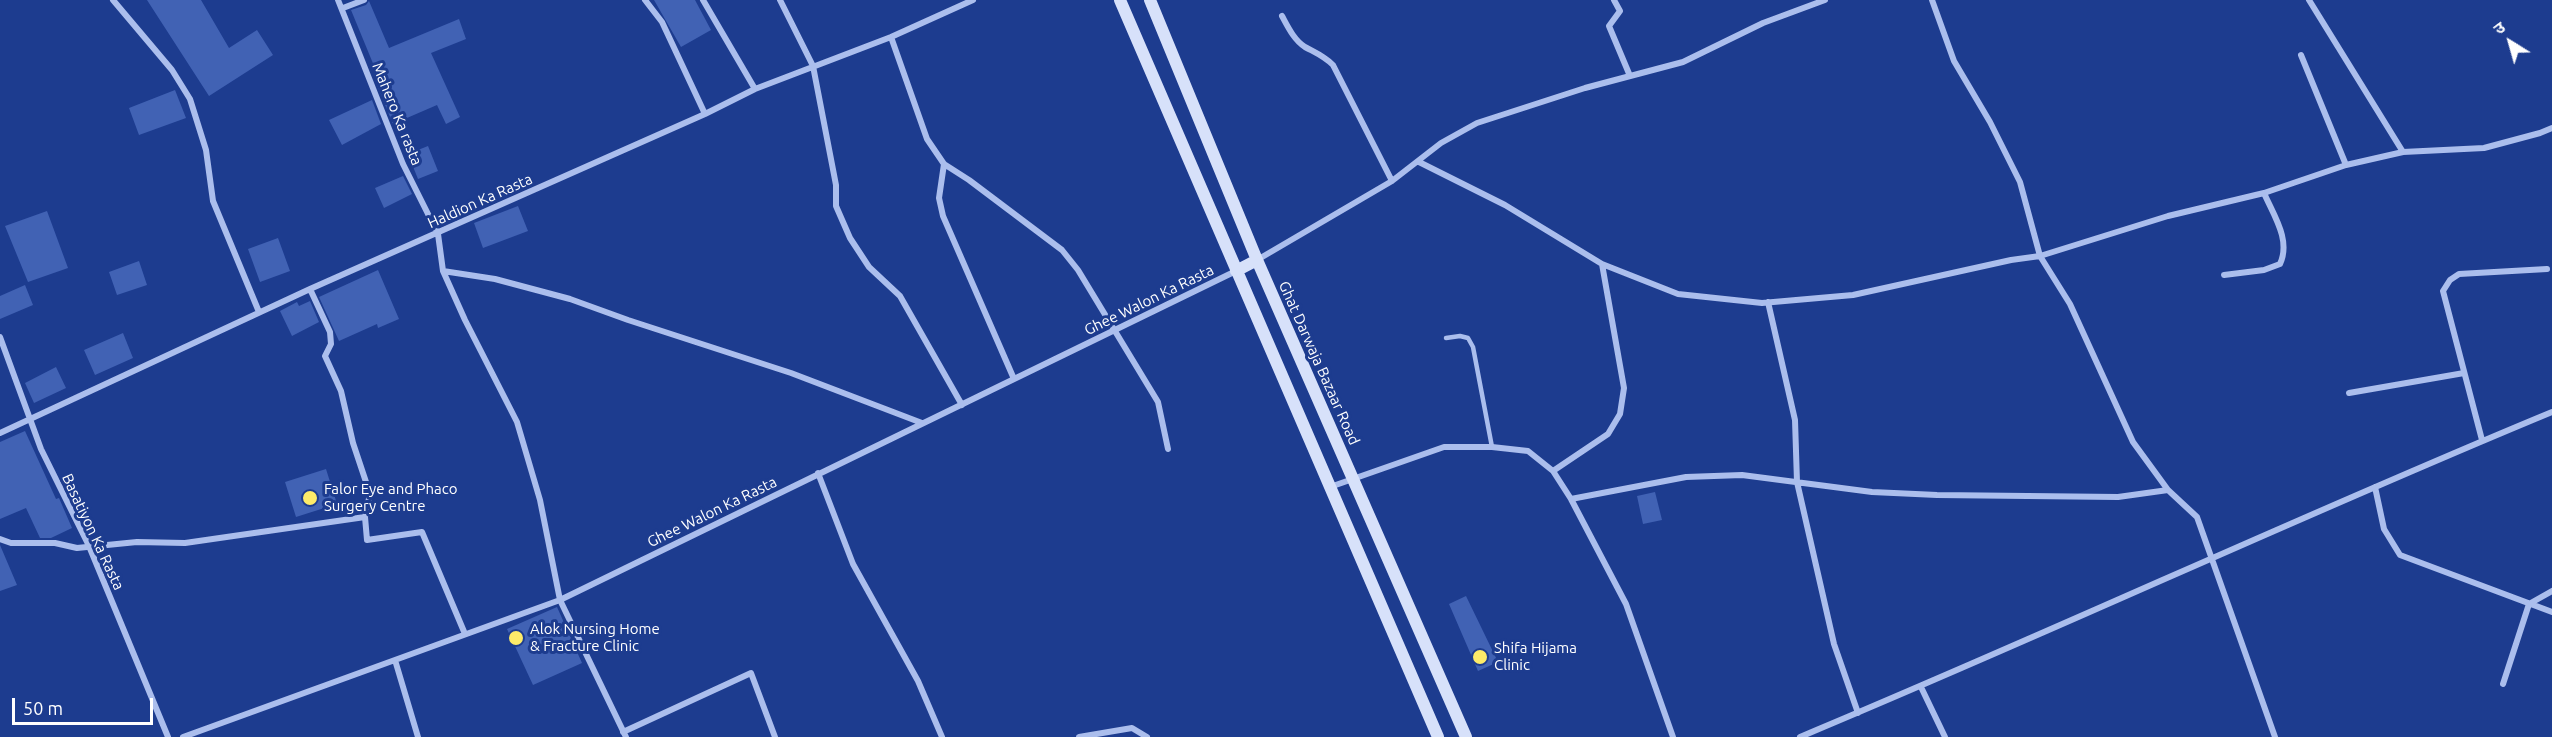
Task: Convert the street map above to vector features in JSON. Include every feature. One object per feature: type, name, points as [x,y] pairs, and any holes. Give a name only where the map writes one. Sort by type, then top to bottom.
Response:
[{"type":"street","points":[[112,0],[172,70],[190,99],[206,150],[213,201],[260,312]]},
{"type":"street","name":"Mahero Ka rasta","points":[[339,0],[403,164],[438,234],[443,271],[465,320],[517,422],[540,500],[560,600],[625,734]]},
{"type":"street","points":[[343,8],[364,0]]},
{"type":"street","points":[[645,0],[662,22],[705,114]]},
{"type":"street","points":[[703,0],[755,89]]},
{"type":"street","points":[[780,0],[813,66],[836,184],[836,206],[850,238],[869,267],[900,296],[962,405]]},
{"type":"street","name":"Haldion Ka Rasta","points":[[0,433],[310,289],[705,114],[755,89],[891,37],[972,0]]},
{"type":"street","points":[[1120,0],[1438,737]]},
{"type":"street","name":"Ghat Darwaja Bazaar Road","points":[[1150,0],[1257,260],[1466,737]]},
{"type":"street","points":[[1614,0],[1620,11],[1609,26],[1630,76]]},
{"type":"street","points":[[1236,271],[1392,181],[1441,144],[1477,123],[1553,97],[1683,62],[1763,23],[1825,0]]},
{"type":"street","points":[[1932,0],[1954,61],[1990,122],[2020,182],[2040,256],[2070,304],[2133,442],[2168,490],[2197,518],[2210,560],[2275,737]]},
{"type":"street","points":[[2309,0],[2403,152]]},
{"type":"street","points":[[1282,16],[1295,38],[1304,46],[1324,56],[1333,65],[1392,181]]},
{"type":"street","points":[[891,37],[927,139],[944,164],[1062,250],[1078,270],[1158,402],[1168,449]]},
{"type":"street","points":[[2301,55],[2346,165]]},
{"type":"street","points":[[1419,162],[1505,205],[1602,264],[1678,294],[1768,302],[1853,295],[2011,260],[2040,256],[2168,216],[2264,193],[2346,165],[2403,152],[2484,148],[2540,134],[2552,128]]},
{"type":"street","points":[[944,164],[939,198],[943,216],[1014,379]]},
{"type":"street","points":[[2224,275],[2264,270],[2280,264],[2286,252],[2284,240],[2264,193]]},
{"type":"street","points":[[1552,471],[1608,434],[1620,414],[1624,388],[1602,264]]},
{"type":"street","points":[[2482,441],[2443,291],[2450,280],[2458,274],[2547,269]]},
{"type":"street","points":[[443,271],[495,279],[570,299],[791,373],[922,423]]},
{"type":"street","name":"Ghee Walon Ka Rasta","points":[[183,737],[560,600],[1236,271]]},
{"type":"street","points":[[310,289],[330,332],[331,344],[325,356],[341,390],[353,443],[370,494],[365,517],[367,540],[422,532],[465,634]]},
{"type":"street","points":[[1768,302],[1795,420],[1797,482],[1834,644],[1858,713]]},
{"type":"street","name":"Basatiyon Ka Rasta","points":[[0,337],[41,449],[89,546],[168,737]]},
{"type":"street","points":[[2349,393],[2464,373]]},
{"type":"street","points":[[1800,737],[1922,687],[2375,487],[2552,412]]},
{"type":"street","points":[[1329,487],[1444,447],[1492,447],[1528,451],[1552,471],[1571,499],[1626,604],[1673,737]]},
{"type":"street","points":[[819,473],[853,564],[918,681],[942,737]]},
{"type":"street","points":[[1571,499],[1686,477],[1742,475],[1872,492],[1996,497],[2118,497],[2168,490]]},
{"type":"street","points":[[2375,487],[2384,529],[2400,555],[2552,612]]},
{"type":"street","points":[[0,539],[11,543],[55,543],[77,548],[137,542],[184,543],[365,517]]},
{"type":"street","points":[[2503,684],[2529,604],[2552,591]]},
{"type":"street","points":[[395,660],[418,737]]},
{"type":"street","points":[[625,734],[751,673],[775,737]]},
{"type":"street","points":[[1922,687],[1945,737]]},
{"type":"street","points":[[1079,737],[1132,728],[1147,737]]},
{"type":"lane","points":[[1446,338],[1460,336],[1468,338],[1473,347],[1492,447]]},
{"type":"building","points":[[147,0],[201,0],[229,48],[257,30],[273,55],[209,96]]},
{"type":"building","points":[[654,0],[695,0],[711,30],[681,47]]},
{"type":"building","points":[[369,1],[389,48],[459,19],[466,39],[431,53],[460,117],[446,124],[437,105],[393,124],[375,80],[379,78],[351,10],[366,5]]},
{"type":"building","points":[[175,90],[186,118],[139,135],[129,108]]},
{"type":"building","points":[[372,100],[381,124],[342,145],[329,120]]},
{"type":"building","points":[[428,146],[438,171],[418,179],[408,154]]},
{"type":"building","points":[[403,176],[412,194],[384,208],[375,188]]},
{"type":"building","points":[[518,206],[528,231],[483,248],[474,223]]},
{"type":"building","points":[[47,211],[68,268],[28,282],[5,226]]},
{"type":"building","points":[[278,238],[290,271],[260,282],[248,249]]},
{"type":"building","points":[[139,261],[147,285],[117,295],[109,272]]},
{"type":"building","points":[[378,270],[399,319],[378,328],[377,324],[339,341],[319,297]]},
{"type":"building","points":[[25,285],[33,305],[0,319],[0,296]]},
{"type":"building","points":[[310,301],[319,322],[292,336],[280,311],[297,302],[299,306]]},
{"type":"building","points":[[123,333],[133,358],[95,375],[84,350]]},
{"type":"building","points":[[56,367],[66,388],[34,403],[25,383]]},
{"type":"building","points":[[25,431],[72,528],[51,538],[40,538],[26,508],[0,519],[0,442]]},
{"type":"building","points":[[326,469],[337,504],[296,517],[285,482]]},
{"type":"building","points":[[1655,492],[1662,520],[1643,524],[1637,496]]},
{"type":"building","points":[[0,545],[17,585],[0,591]]},
{"type":"building","points":[[1466,596],[1498,662],[1478,671],[1449,604]]},
{"type":"building","points":[[557,607],[582,663],[533,685],[507,629]]},
{"type":"place","name":"Falor Eye and Phaco Surgery Centre","points":[[310,498]]},
{"type":"place","name":"Alok Nursing Home & Fracture Clinic","points":[[516,638]]},
{"type":"place","name":"Shifa Hijama Clinic","points":[[1480,657]]}]
